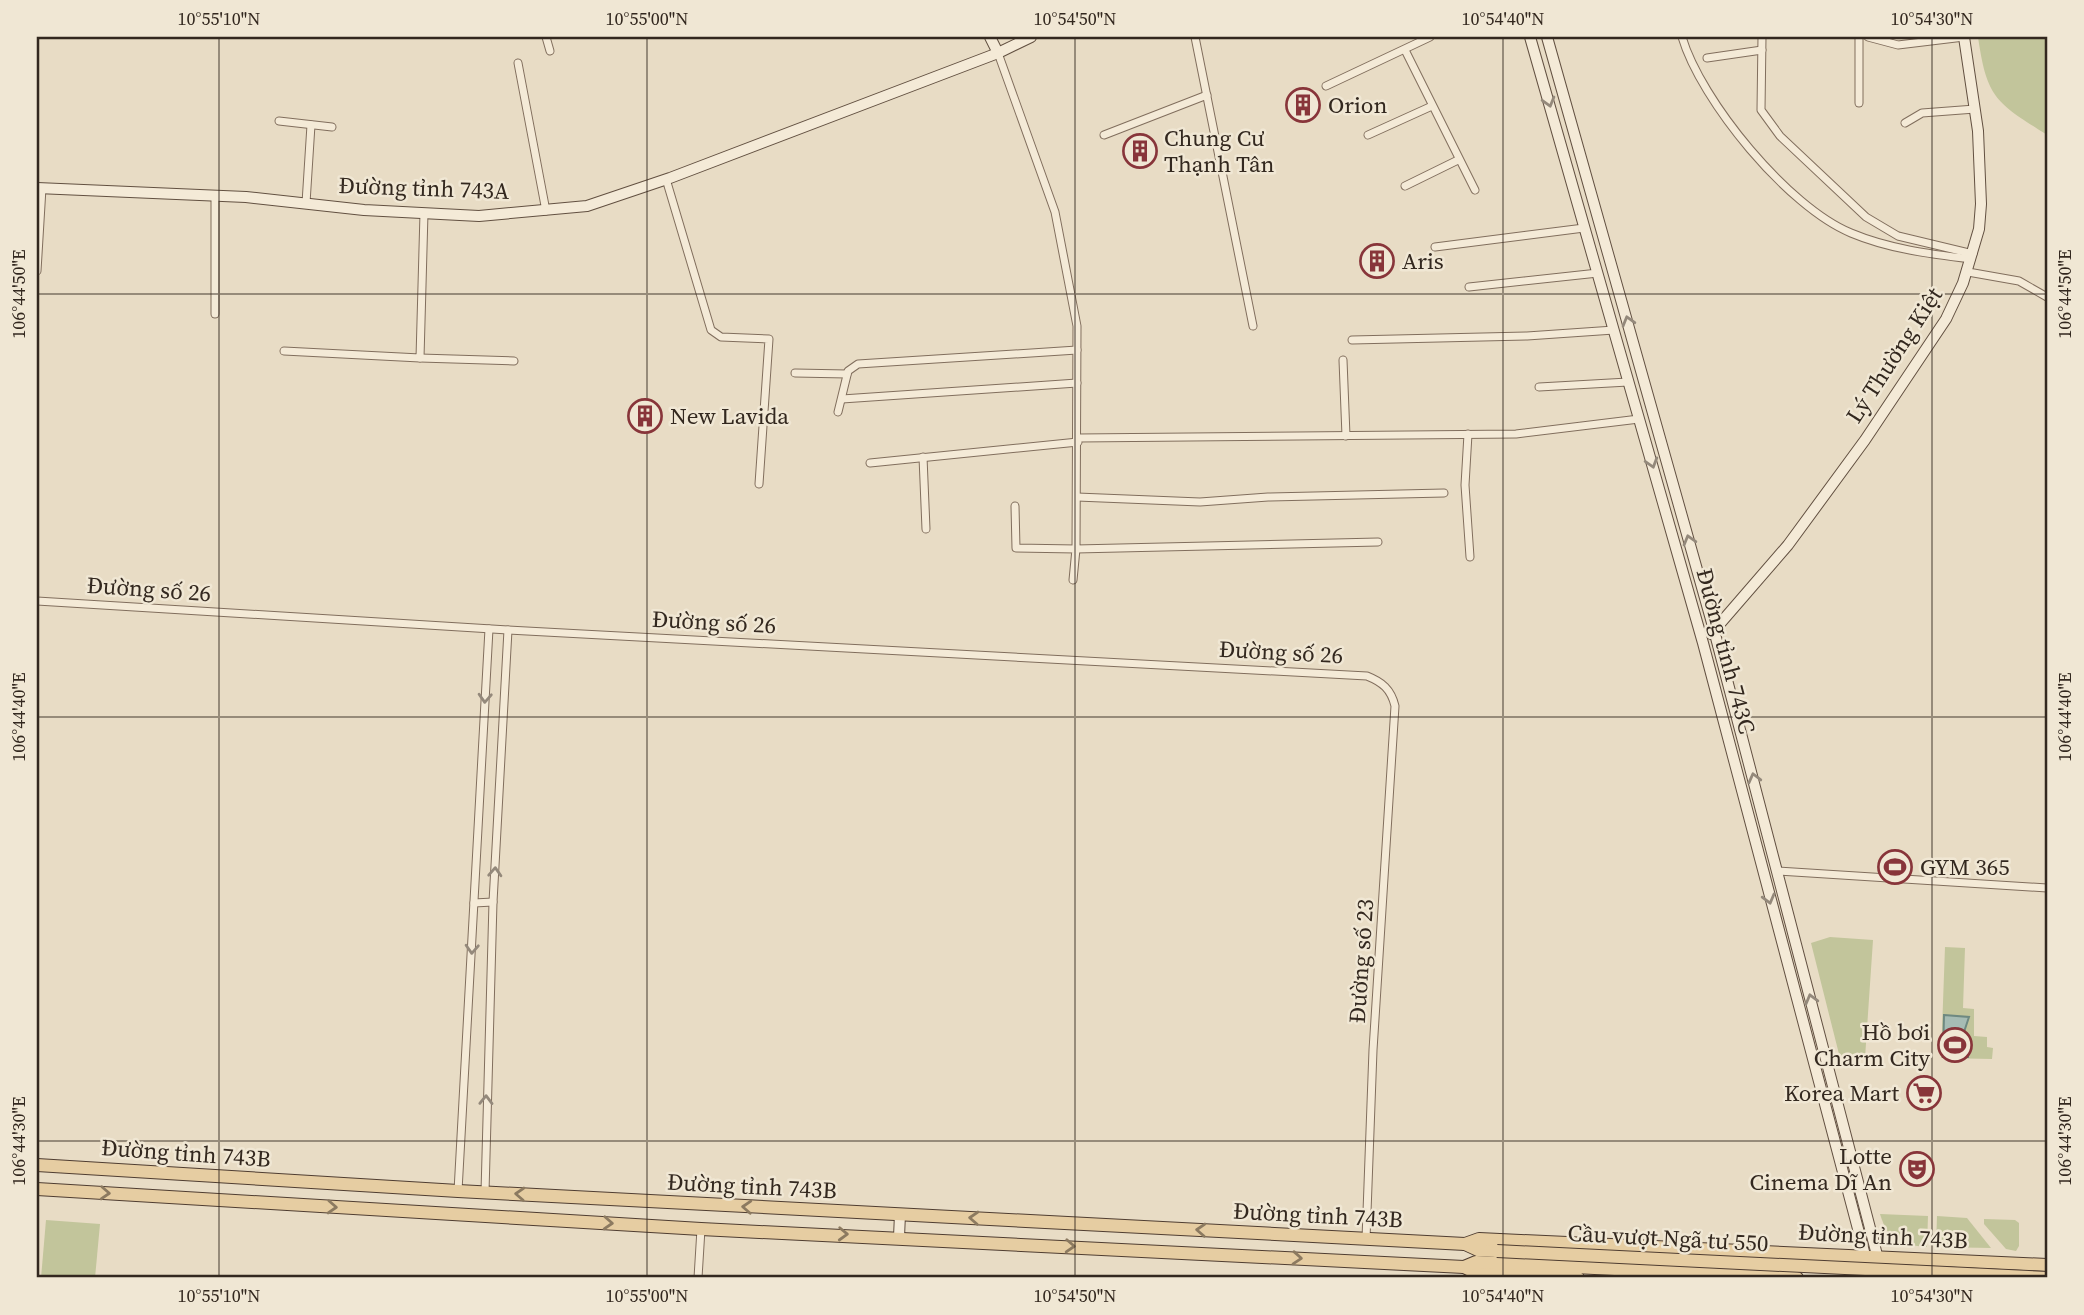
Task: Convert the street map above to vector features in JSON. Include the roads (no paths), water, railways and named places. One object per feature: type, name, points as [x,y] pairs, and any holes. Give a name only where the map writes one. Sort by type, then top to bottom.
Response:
[{"type":"main road","points":[[990,37],[998,53]]},
{"type":"main road","name":"Đường tỉnh 743A","points":[[39,188],[215,196],[480,216],[587,206],[666,179],[998,53],[1031,37]]},
{"type":"main road","name":"Đường tỉnh 743C","points":[[1530,37],[1703,643],[1821,1088],[1872,1257],[1883,1278]]},
{"type":"main road","name":"Đường tỉnh 743C","points":[[1547,37],[1714,629],[1834,1085],[1872,1257],[1871,1278]]},
{"type":"main road","name":"Lý Thường Kiệt","points":[[1703,643],[1788,545],[1872,429],[1946,319],[1968,272],[1981,204],[1975,108],[1964,37]]},
{"type":"main road","points":[[1763,875],[1777,871]]},
{"type":"main road","points":[[1821,1088],[1834,1085]]},
{"type":"main road","name":"Đường tỉnh 743B","points":[[37,1165],[458,1191],[1465,1244],[1496,1257]]},
{"type":"main road","name":"Đường tỉnh 743B","points":[[37,1189],[701,1229],[1464,1267],[1476,1273],[1578,1278]]},
{"type":"main road","points":[[899,1237],[900,1214]]},
{"type":"main road","name":"Đường tỉnh 743B","points":[[1465,1244],[1479,1238],[2047,1265]]},
{"type":"main road","name":"Đường tỉnh 743B","points":[[1464,1267],[1496,1257]]},
{"type":"main road","name":"Cầu vượt Ngã tư 550","points":[[1496,1257],[2047,1278]]},
{"type":"main road","name":"Cầu vượt Ngã tư 550","points":[[1496,1257],[1797,1278]]},
{"type":"street","points":[[546,37],[550,51]]},
{"type":"street","points":[[1195,37],[1253,326]]},
{"type":"street","points":[[1326,86],[1430,37]]},
{"type":"street","points":[[1682,37],[1693,63],[1730,124],[1777,179],[1803,201],[1848,232],[1883,244],[1972,257]]},
{"type":"street","points":[[1762,37],[1761,110],[1768,122],[1796,152],[1866,218],[1898,236],[1972,257]]},
{"type":"street","points":[[1859,37],[1859,103]]},
{"type":"street","points":[[1868,37],[1898,45],[1964,37]]},
{"type":"street","points":[[1405,50],[1475,191]]},
{"type":"street","points":[[1707,58],[1762,50]]},
{"type":"street","points":[[998,53],[1055,212],[1068,268],[1077,326],[1078,440],[1073,580]]},
{"type":"street","points":[[518,64],[546,211]]},
{"type":"street","points":[[1104,135],[1207,95]]},
{"type":"street","points":[[1368,135],[1432,106]]},
{"type":"street","points":[[1905,123],[1922,113],[1975,108]]},
{"type":"street","points":[[279,121],[332,127]]},
{"type":"street","points":[[306,204],[312,125]]},
{"type":"street","points":[[1405,186],[1458,160]]},
{"type":"street","points":[[666,179],[711,330],[722,337],[769,340],[759,484]]},
{"type":"street","points":[[37,271],[39,188]]},
{"type":"street","points":[[215,196],[215,314]]},
{"type":"street","points":[[420,358],[424,213]]},
{"type":"street","points":[[1435,247],[1584,228]]},
{"type":"street","points":[[1968,272],[2018,281],[2047,297]]},
{"type":"street","points":[[1469,287],[1598,273]]},
{"type":"street","points":[[1352,340],[1527,336],[1614,330]]},
{"type":"street","points":[[838,412],[847,374],[858,364],[1077,350]]},
{"type":"street","points":[[284,351],[514,361]]},
{"type":"street","points":[[1343,360],[1346,436]]},
{"type":"street","points":[[795,373],[847,374]]},
{"type":"street","points":[[1539,387],[1628,382]]},
{"type":"street","points":[[842,399],[1077,383]]},
{"type":"street","points":[[870,463],[1078,440],[1516,434],[1639,419]]},
{"type":"street","points":[[1468,434],[1465,485],[1470,557]]},
{"type":"street","points":[[923,457],[926,529]]},
{"type":"street","points":[[1077,497],[1200,502],[1268,496],[1444,493]]},
{"type":"street","points":[[1015,506],[1016,548],[1378,542]]},
{"type":"street","name":"Đường số 26","points":[[37,601],[489,629],[1367,676],[1387,688]]},
{"type":"street","points":[[458,1191],[489,629]]},
{"type":"street","points":[[485,1192],[493,902],[508,630]]},
{"type":"street","name":"Đường số 23","points":[[1366,1239],[1373,1050],[1395,706],[1387,688]]},
{"type":"street","points":[[1777,871],[2047,888]]},
{"type":"street","points":[[474,903],[493,902]]},
{"type":"street","points":[[698,1278],[701,1229]]},
{"type":"water","name":"Hồ bơi Charm City","points":[[1944,1015],[1969,1017],[1964,1032],[1968,1057],[1943,1057]]},
{"type":"place","name":"Orion","points":[[1303,105]]},
{"type":"place","name":"Chung Cư Thạnh Tân","points":[[1140,151]]},
{"type":"place","name":"Aris","points":[[1377,261]]},
{"type":"place","name":"New Lavida","points":[[645,416]]},
{"type":"place","name":"GYM 365","points":[[1895,867]]},
{"type":"place","name":"Hồ bơi Charm City","points":[[1955,1045]]},
{"type":"place","name":"Korea Mart","points":[[1924,1093]]},
{"type":"place","name":"Lotte Cinema Dĩ An","points":[[1917,1169]]}]
